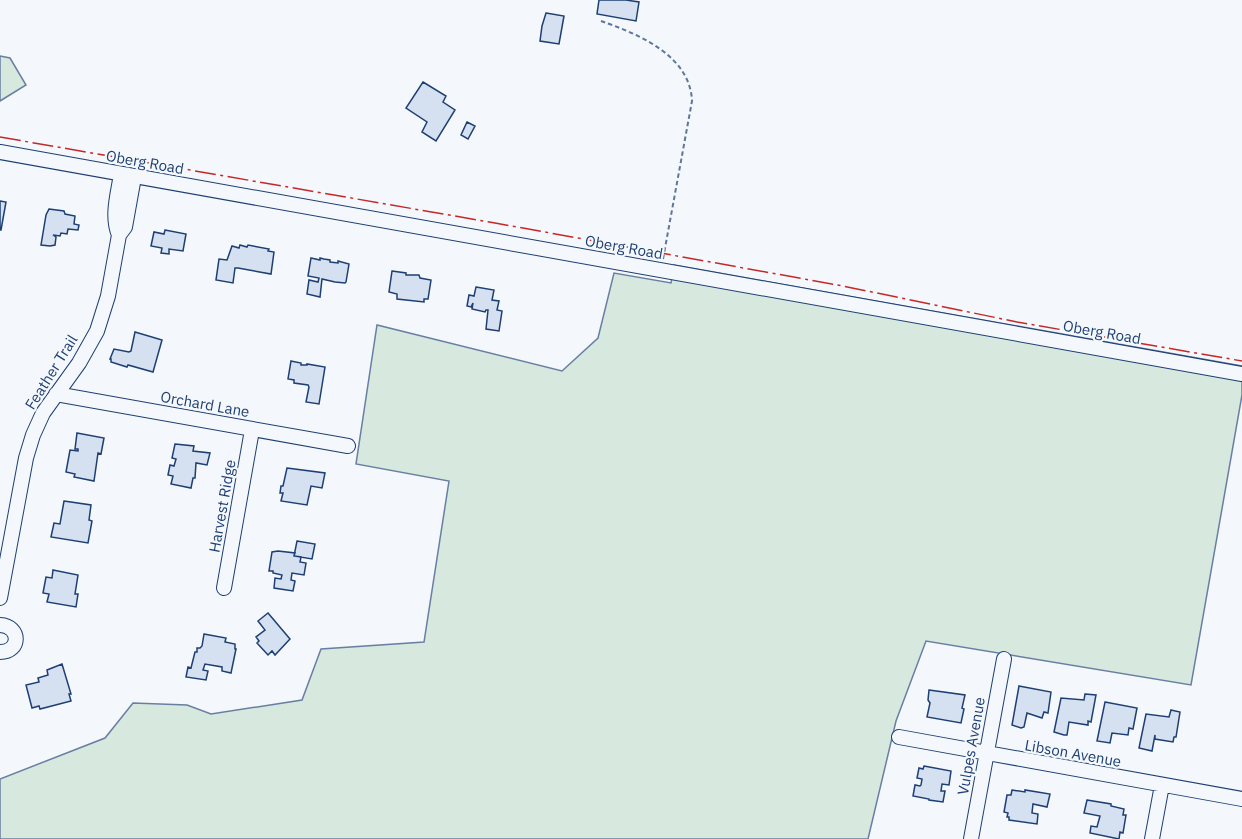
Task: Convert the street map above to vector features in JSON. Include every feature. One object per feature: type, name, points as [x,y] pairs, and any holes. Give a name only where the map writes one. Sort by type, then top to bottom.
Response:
[{"type":"street","name":"Oberg Road","points":[[0,152],[1242,374]]},
{"type":"street","name":"Feather Trail","points":[[0,598],[26,458],[33,435],[43,413],[79,363],[97,331],[108,296],[119,236],[125,227],[128,175]]},
{"type":"street","name":"Orchard Lane","points":[[56,394],[348,446]]},
{"type":"street","name":"Harvest Ridge","points":[[224,588],[252,430]]},
{"type":"street","points":[[0,625],[9,626],[16,637],[11,649],[0,652]]},
{"type":"street","name":"Vulpes Avenue","points":[[971,839],[1004,659]]},
{"type":"street","name":"Libson Avenue","points":[[899,737],[1242,799]]},
{"type":"street","points":[[1152,839],[1162,785]]},
{"type":"path","points":[[601,21],[648,40],[677,65],[686,75],[690,85],[692,101],[661,271]]},
{"type":"shaded area","points":[[0,56],[10,58],[26,85],[0,101]]},
{"type":"shaded area","points":[[674,265],[1242,366],[1242,395],[1191,685],[926,641],[896,721],[868,839],[0,839],[0,779],[105,738],[133,703],[187,705],[211,714],[302,700],[321,649],[424,642],[449,481],[356,464],[377,325],[562,371],[598,338],[614,273],[671,283]]},
{"type":"building","points":[[599,0],[639,2],[636,21],[597,14]]},
{"type":"building","points":[[546,13],[564,16],[559,44],[540,41]]},
{"type":"building","points":[[423,82],[446,96],[443,102],[455,110],[436,141],[422,132],[427,122],[406,108]]},
{"type":"building","points":[[467,122],[475,126],[468,139],[461,135]]},
{"type":"building","points":[[0,201],[6,202],[1,230],[0,230]]},
{"type":"building","points":[[49,209],[64,211],[65,214],[75,216],[74,224],[79,225],[78,230],[68,229],[67,234],[53,235],[56,237],[55,245],[50,246],[41,245]]},
{"type":"building","points":[[165,230],[186,234],[183,251],[169,249],[169,254],[161,253],[162,248],[151,246],[154,232],[164,234]]},
{"type":"building","points":[[240,245],[269,249],[268,251],[274,252],[271,274],[235,268],[233,283],[216,280],[219,259],[227,260],[232,246],[239,248]]},
{"type":"building","points":[[311,258],[349,264],[346,282],[322,279],[320,297],[307,294],[309,280],[318,282],[319,278],[308,276]]},
{"type":"building","points":[[392,271],[406,273],[406,275],[419,275],[420,278],[431,280],[428,299],[424,299],[424,302],[397,299],[397,294],[389,292]]},
{"type":"building","points":[[476,287],[494,290],[492,300],[499,301],[497,310],[502,311],[499,331],[486,329],[488,310],[485,312],[472,309],[473,303],[471,307],[467,306],[469,295],[474,296]]},
{"type":"building","points":[[135,332],[162,340],[153,372],[111,362],[114,349],[131,351]]},
{"type":"building","points":[[291,361],[301,363],[301,365],[325,367],[319,404],[306,402],[308,385],[294,383],[294,380],[288,379]]},
{"type":"building","points":[[77,433],[104,438],[101,454],[98,453],[94,481],[74,477],[75,474],[66,472],[70,450],[78,451],[75,449]]},
{"type":"building","points":[[175,444],[194,446],[193,451],[210,453],[207,465],[196,463],[195,478],[193,478],[191,488],[171,484],[173,476],[168,475],[170,465],[174,466],[176,459],[172,458]]},
{"type":"building","points":[[287,468],[325,473],[322,488],[311,486],[307,505],[281,501],[283,493],[280,493],[281,486],[283,486]]},
{"type":"building","points":[[64,501],[91,505],[89,520],[92,521],[88,543],[51,537],[54,523],[60,524]]},
{"type":"building","points":[[297,541],[315,544],[312,559],[294,556]]},
{"type":"building","points":[[272,552],[295,553],[294,556],[301,557],[300,562],[306,563],[304,575],[292,573],[291,580],[295,581],[293,591],[274,588],[275,578],[281,579],[282,575],[269,571]]},
{"type":"building","points":[[53,570],[78,575],[75,594],[78,594],[76,607],[47,602],[49,594],[43,593],[46,577],[52,578]]},
{"type":"building","points":[[268,613],[290,639],[275,655],[272,651],[268,655],[257,643],[259,641],[256,637],[265,630],[258,621]]},
{"type":"building","points":[[204,634],[226,638],[225,642],[235,644],[231,673],[222,671],[222,667],[205,664],[203,670],[208,671],[206,680],[186,677],[197,648],[202,646]]},
{"type":"building","points":[[62,664],[71,701],[40,709],[39,706],[32,708],[26,685],[39,682],[38,678],[48,675],[47,670]]},
{"type":"building","points":[[1019,686],[1051,692],[1048,713],[1044,712],[1042,718],[1027,713],[1024,727],[1021,728],[1012,725]]},
{"type":"building","points":[[929,690],[965,695],[961,723],[927,717],[930,703]]},
{"type":"building","points":[[1085,694],[1096,695],[1091,722],[1088,721],[1088,725],[1069,722],[1067,735],[1054,732],[1061,698],[1084,700]]},
{"type":"building","points":[[1105,702],[1137,708],[1133,729],[1129,728],[1128,735],[1112,733],[1110,743],[1097,741]]},
{"type":"building","points":[[1171,710],[1180,712],[1173,742],[1155,739],[1155,735],[1152,751],[1139,748],[1146,714],[1169,717]]},
{"type":"building","points":[[924,766],[951,771],[949,785],[942,784],[941,791],[945,791],[943,802],[913,796],[915,785],[921,785],[922,779],[917,778],[919,768],[923,769]]},
{"type":"building","points":[[1012,790],[1050,794],[1047,807],[1033,804],[1032,813],[1038,814],[1037,824],[1009,820],[1008,813],[1004,812],[1007,795],[1011,795]]},
{"type":"building","points":[[1087,800],[1124,809],[1123,815],[1126,815],[1123,833],[1120,832],[1119,839],[1090,833],[1091,826],[1097,827],[1100,816],[1084,813]]},
{"type":"power","points":[[0,137],[495,223],[843,286],[1017,322],[1242,361]]}]
